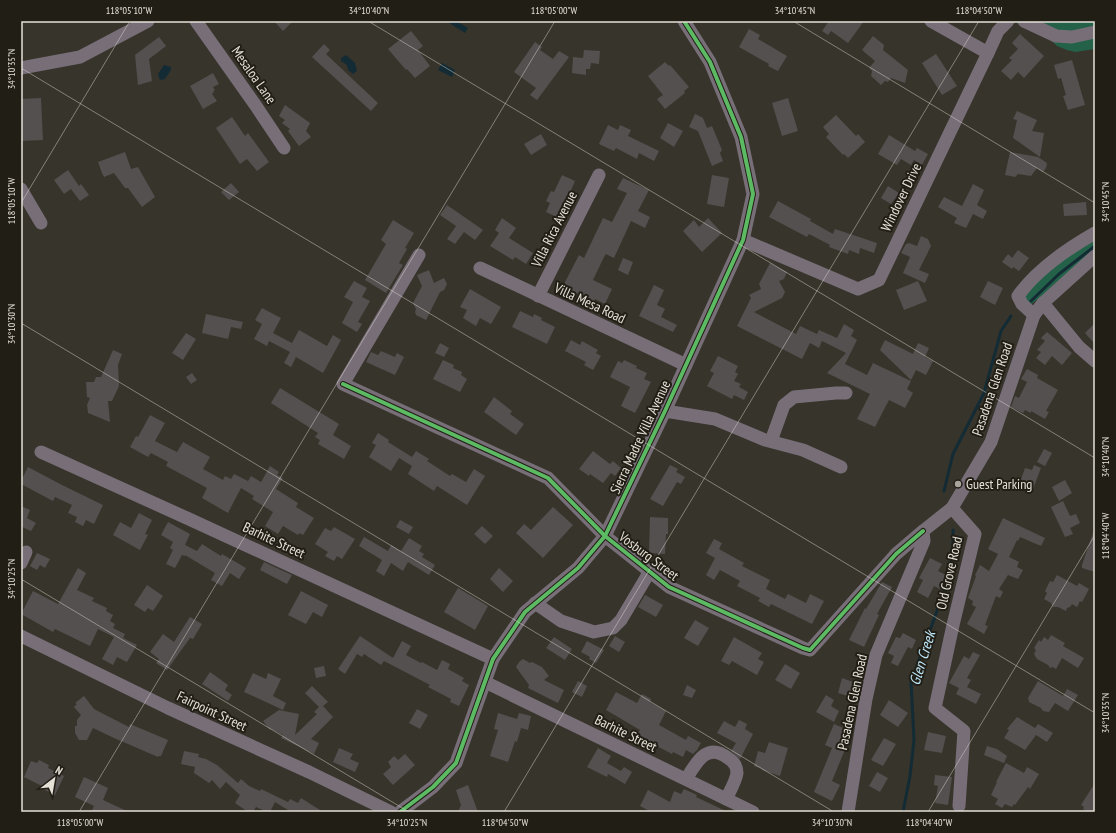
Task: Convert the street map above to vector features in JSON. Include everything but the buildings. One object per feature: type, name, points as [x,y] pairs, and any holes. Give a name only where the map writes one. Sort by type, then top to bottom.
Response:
[{"type":"street","points":[[21,68],[80,57],[148,21]]},
{"type":"street","name":"Mesaloa Lane","points":[[196,21],[284,148]]},
{"type":"street","name":"Sierra Madre Villa Avenue","points":[[400,812],[433,788],[456,763],[493,659],[525,612],[578,568],[605,536],[686,366],[743,240],[753,194],[741,137],[710,62],[684,21]]},
{"type":"street","points":[[931,21],[988,53]]},
{"type":"street","name":"Windover Drive","points":[[743,240],[858,289],[878,280],[998,31],[1008,21]]},
{"type":"street","points":[[1024,21],[1056,36],[1072,37],[1095,32]]},
{"type":"street","name":"Villa Rica Avenue","points":[[538,296],[599,175]]},
{"type":"street","points":[[21,189],[41,222]]},
{"type":"street","points":[[1034,315],[1022,304],[1018,296],[1023,288],[1045,267],[1072,246],[1095,233]]},
{"type":"street","name":"Vosburg Street","points":[[419,255],[343,384],[548,478],[605,536],[669,586],[810,650],[896,554],[923,531]]},
{"type":"street","name":"Pasadena Glen Road","points":[[848,812],[866,699],[876,656],[924,541],[923,531],[952,508],[992,442],[1034,315],[1043,303],[1095,256]]},
{"type":"street","name":"Villa Mesa Road","points":[[480,268],[686,366]]},
{"type":"street","points":[[1043,303],[1079,347],[1095,361]]},
{"type":"street","points":[[771,441],[784,405],[794,397],[846,393]]},
{"type":"street","points":[[665,411],[715,419],[771,441],[803,450],[841,467]]},
{"type":"street","name":"Barhite Street","points":[[41,452],[197,522],[493,659]]},
{"type":"street","name":"Old Grove Road","points":[[952,508],[975,534],[935,708],[964,731],[958,806]]},
{"type":"street","points":[[535,603],[561,621],[594,632],[613,628],[621,620],[650,571]]},
{"type":"street","name":"Fairpoint Street","points":[[21,636],[168,708],[309,772],[392,812]]},
{"type":"street","name":"Barhite Street","points":[[485,682],[754,812]]},
{"type":"street","points":[[686,779],[704,754],[713,751],[723,754],[732,761],[736,767],[737,774],[726,799]]},
{"type":"green space","points":[[1012,21],[1095,21],[1095,49],[1075,52],[1067,50],[1057,46],[1047,36]]},
{"type":"green space","points":[[1095,233],[1095,258],[1070,274],[1025,309],[1017,289]]},
{"type":"water","points":[[446,21],[456,21],[468,28],[465,33]]},
{"type":"water","points":[[346,55],[355,63],[357,71],[353,74],[348,70],[347,65],[341,61],[341,58]]},
{"type":"water","points":[[442,63],[455,70],[452,77],[438,70]]},
{"type":"water","points":[[164,65],[171,67],[171,70],[165,79],[160,80],[158,74]]},
{"type":"waterway","name":"Glen Creek","points":[[1031,301],[1059,274],[1095,246]]},
{"type":"waterway","name":"Glen Creek","points":[[944,491],[953,454],[984,393],[1001,331],[1011,316]]},
{"type":"waterway","name":"Glen Creek","points":[[903,812],[910,776],[914,740],[911,682],[944,592],[953,555],[953,530]]},
{"type":"cycle path","points":[[400,812],[433,787],[456,763],[493,659],[525,612],[578,568],[605,536],[665,411],[743,240],[753,194],[741,137],[710,62],[684,21]]},
{"type":"cycle path","points":[[343,384],[548,478],[605,536],[669,587],[810,650],[896,554],[923,531]]},
{"type":"place","name":"Guest Parking","points":[[958,484]]}]
